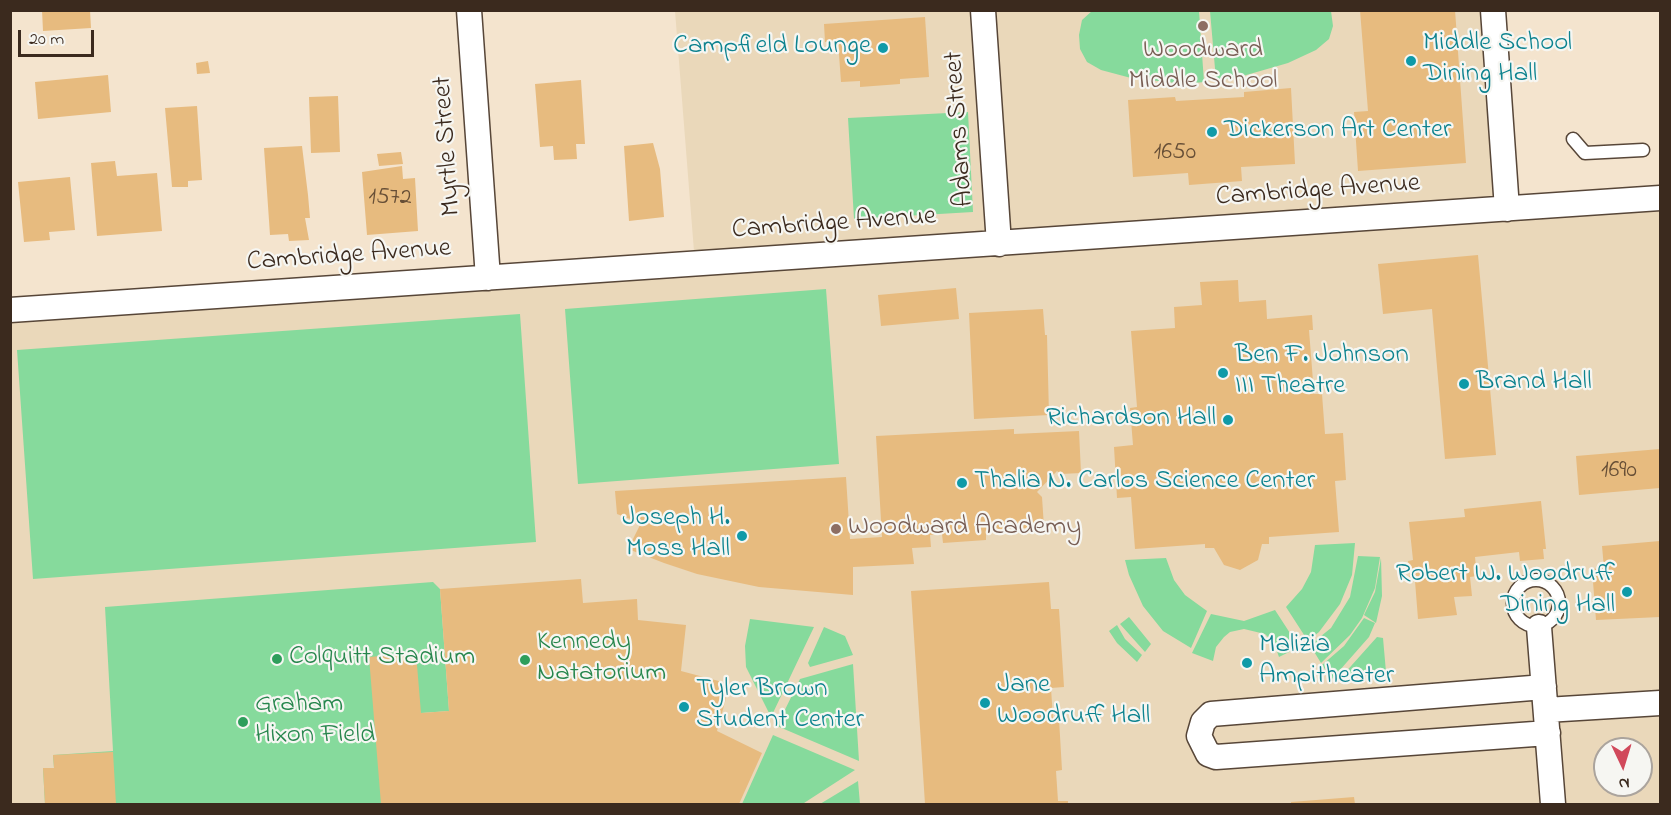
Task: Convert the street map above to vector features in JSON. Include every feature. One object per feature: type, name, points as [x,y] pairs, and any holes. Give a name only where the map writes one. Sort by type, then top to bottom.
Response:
[{"type":"street","name":"Myrtle Street","points":[[470,10],[488,278]]},
{"type":"street","name":"Adams Street","points":[[983,10],[999,244]]},
{"type":"street","points":[[1493,10],[1507,209]]},
{"type":"street","name":"Cambridge Avenue","points":[[10,310],[1660,198]]},
{"type":"street","points":[[1539,627],[1553,804]]},
{"type":"street","points":[[1546,710],[1216,757],[1208,754],[1199,736],[1203,722],[1211,714],[1546,710],[1660,703]]},
{"type":"lane","points":[[1573,139],[1585,153],[1643,150]]},
{"type":"shaded area","name":"Woodward Academy","points":[[675,11],[1493,11],[1507,209],[1660,198],[1660,804],[11,804],[11,310],[695,264]]},
{"type":"green space","points":[[1092,11],[1199,11],[1204,82],[1185,84],[1131,78],[1101,70],[1087,62],[1080,49],[1079,35],[1082,20]]},
{"type":"green space","points":[[1210,11],[1331,11],[1333,26],[1329,39],[1316,50],[1288,63],[1236,78],[1216,80]]},
{"type":"green space","points":[[968,112],[973,212],[854,219],[848,118]]},
{"type":"green space","points":[[826,289],[839,464],[578,484],[565,309]]},
{"type":"green space","points":[[520,314],[536,542],[33,579],[17,350]]},
{"type":"green space","points":[[1355,543],[1352,575],[1340,604],[1319,632],[1308,641],[1286,607],[1302,589],[1311,572],[1315,545]]},
{"type":"green space","points":[[1358,556],[1380,557],[1375,588],[1362,618],[1350,635],[1321,663],[1310,645],[1331,628],[1350,597]]},
{"type":"green space","points":[[1166,558],[1174,580],[1185,595],[1207,611],[1191,648],[1163,631],[1143,606],[1125,560]]},
{"type":"green space","points":[[1381,558],[1382,596],[1376,623],[1364,615],[1375,592]]},
{"type":"green space","name":"Colquitt Stadium","points":[[433,582],[440,589],[449,711],[421,713],[428,804],[45,804],[43,768],[54,768],[53,755],[113,751],[105,607]]},
{"type":"green space","points":[[1275,610],[1299,647],[1279,657],[1274,643],[1265,634],[1244,629],[1230,632],[1224,637],[1216,647],[1213,661],[1192,653],[1211,614],[1244,621]]},
{"type":"green space","points":[[1129,617],[1151,644],[1145,652],[1120,624]]},
{"type":"green space","points":[[1364,618],[1375,623],[1369,637],[1332,679],[1322,665],[1344,646]]},
{"type":"green space","points":[[750,619],[814,627],[771,717],[746,667],[745,646]]},
{"type":"green space","points":[[1117,625],[1125,639],[1142,655],[1137,662],[1117,643],[1109,631]]},
{"type":"green space","points":[[824,627],[845,636],[853,655],[810,667],[808,663]]},
{"type":"green space","points":[[1377,637],[1383,638],[1386,672],[1343,675]]},
{"type":"green space","points":[[853,664],[859,761],[777,726],[800,679]]},
{"type":"green space","points":[[773,735],[855,770],[804,803],[742,804]]},
{"type":"green space","points":[[858,781],[860,804],[820,804]]},
{"type":"building","points":[[42,10],[90,10],[91,28],[43,31]]},
{"type":"building","name":"Middle School Dining Hall","points":[[1360,10],[1455,10],[1466,163],[1358,171],[1354,112],[1368,111]]},
{"type":"building","name":"Campfield Lounge","points":[[925,17],[929,77],[900,79],[900,84],[860,87],[860,81],[841,82],[838,41],[825,42],[824,24]]},
{"type":"building","points":[[208,61],[210,73],[197,74],[196,63]]},
{"type":"building","points":[[108,75],[111,112],[38,119],[35,82]]},
{"type":"building","points":[[581,80],[585,144],[576,144],[577,159],[554,160],[553,146],[540,147],[535,84]]},
{"type":"building","name":"Dickerson Art Center","points":[[1291,88],[1295,164],[1241,167],[1242,181],[1189,185],[1188,173],[1133,177],[1128,100],[1175,97],[1176,101],[1244,97],[1244,92]]},
{"type":"building","points":[[338,96],[340,152],[311,153],[309,97]]},
{"type":"building","points":[[197,106],[202,180],[188,181],[188,187],[172,187],[165,108]]},
{"type":"building","points":[[653,143],[660,169],[664,217],[629,221],[624,146]]},
{"type":"building","points":[[302,146],[310,218],[305,218],[309,240],[289,241],[288,234],[270,235],[264,148]]},
{"type":"building","points":[[401,152],[403,164],[379,166],[377,154]]},
{"type":"building","points":[[115,161],[117,176],[157,173],[162,231],[97,236],[91,163]]},
{"type":"building","points":[[402,166],[403,179],[415,178],[418,231],[367,235],[362,172]]},
{"type":"building","points":[[70,177],[75,230],[49,232],[50,240],[24,242],[18,182]]},
{"type":"building","name":"Brand Hall","points":[[1478,255],[1496,455],[1445,459],[1432,309],[1383,314],[1378,264]]},
{"type":"building","name":"Richardson Hall","points":[[1238,280],[1239,302],[1266,300],[1267,319],[1312,315],[1313,330],[1309,330],[1314,394],[1322,394],[1325,434],[1343,433],[1346,480],[1335,481],[1339,532],[1269,537],[1269,544],[1262,544],[1258,560],[1240,570],[1224,565],[1214,548],[1205,548],[1205,544],[1135,549],[1131,497],[1117,498],[1114,447],[1133,445],[1130,408],[1137,407],[1131,331],[1175,328],[1174,307],[1202,305],[1200,282]]},
{"type":"building","points":[[956,288],[959,319],[881,326],[878,295]]},
{"type":"building","points":[[1043,309],[1045,335],[1047,335],[1049,415],[974,419],[969,313]]},
{"type":"building","points":[[1014,429],[1014,434],[1079,431],[1081,473],[1061,474],[1057,471],[1037,492],[1042,497],[1044,527],[986,530],[986,540],[943,543],[942,534],[930,535],[931,547],[912,548],[914,564],[853,567],[853,595],[759,587],[697,574],[664,563],[628,549],[641,523],[617,514],[615,491],[846,477],[850,539],[882,537],[876,436]]},
{"type":"building","points":[[1660,449],[1660,488],[1579,495],[1576,456]]},
{"type":"building","points":[[1541,501],[1546,549],[1543,549],[1544,559],[1520,561],[1519,552],[1475,557],[1477,576],[1470,577],[1472,596],[1454,597],[1457,615],[1418,619],[1415,581],[1410,582],[1408,561],[1413,560],[1409,522],[1465,517],[1464,509]]},
{"type":"building","name":"Robert W. Woodruff Dining Hall","points":[[1660,541],[1660,617],[1596,620],[1592,569],[1604,568],[1602,546]]},
{"type":"building","points":[[581,579],[583,603],[637,599],[638,620],[686,625],[681,671],[730,684],[717,731],[762,753],[739,804],[381,804],[369,657],[416,653],[421,713],[449,711],[440,589]]},
{"type":"building","name":"Jane Woodruff Hall","points":[[1049,582],[1051,609],[1059,609],[1064,687],[1051,688],[1053,719],[1059,719],[1062,770],[1056,771],[1058,801],[1068,801],[1068,804],[925,804],[911,591]]},
{"type":"building","points":[[113,752],[116,804],[45,804],[43,768],[54,768],[53,755]]},
{"type":"building","points":[[1354,797],[1355,804],[1291,804],[1291,802]]},
{"type":"place","name":"Woodward Middle School","points":[[1203,26]]},
{"type":"place","name":"Campfield Lounge","points":[[883,48]]},
{"type":"place","name":"Middle School Dining Hall","points":[[1411,61]]},
{"type":"place","name":"Dickerson Art Center","points":[[1212,132]]},
{"type":"place","name":"Ben F. Johnson III Theatre","points":[[1223,373]]},
{"type":"place","name":"Brand Hall","points":[[1464,384]]},
{"type":"place","name":"Richardson Hall","points":[[1228,420]]},
{"type":"place","name":"Thalia N. Carlos Science Center","points":[[962,483]]},
{"type":"place","name":"Woodward Academy","points":[[836,529]]},
{"type":"place","name":"Joseph H. Moss Hall","points":[[742,536]]},
{"type":"place","name":"Robert W. Woodruff Dining Hall","points":[[1627,592]]},
{"type":"place","name":"Colquitt Stadium","points":[[277,659]]},
{"type":"place","name":"Kennedy Natatorium","points":[[525,660]]},
{"type":"place","name":"Malizia Ampitheater","points":[[1247,663]]},
{"type":"place","name":"Jane Woodruff Hall","points":[[985,703]]},
{"type":"place","name":"Tyler Brown Student Center","points":[[684,707]]},
{"type":"place","name":"Graham Hixon Field","points":[[243,722]]}]
